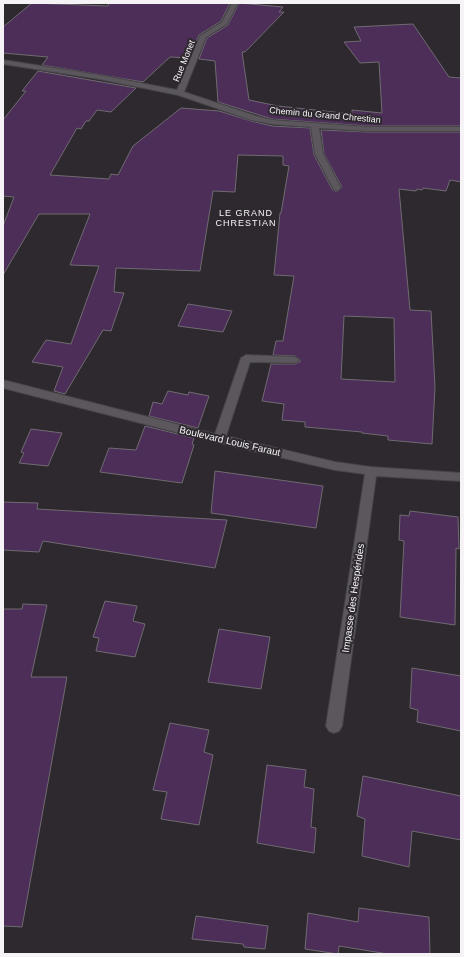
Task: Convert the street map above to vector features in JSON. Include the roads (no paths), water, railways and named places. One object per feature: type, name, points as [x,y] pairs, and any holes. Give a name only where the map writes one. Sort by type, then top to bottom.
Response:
[{"type":"street","name":"Rue Monet","points":[[180,93],[203,36],[225,23],[235,3]]},
{"type":"street","name":"Chemin du Grand Chrestian","points":[[3,62],[99,77],[180,93],[254,118],[272,122],[395,130],[461,129]]},
{"type":"street","points":[[316,125],[319,154],[337,188]]},
{"type":"street","points":[[219,440],[246,358],[295,360]]},
{"type":"street","name":"Boulevard Louis Faraut","points":[[4,386],[219,440],[335,466],[371,471],[461,477]]},
{"type":"street","name":"Impasse des Hespérides","points":[[334,726],[371,471]]},
{"type":"district","name":"LE GRAND CHRESTIAN","points":[[246,218]]}]
